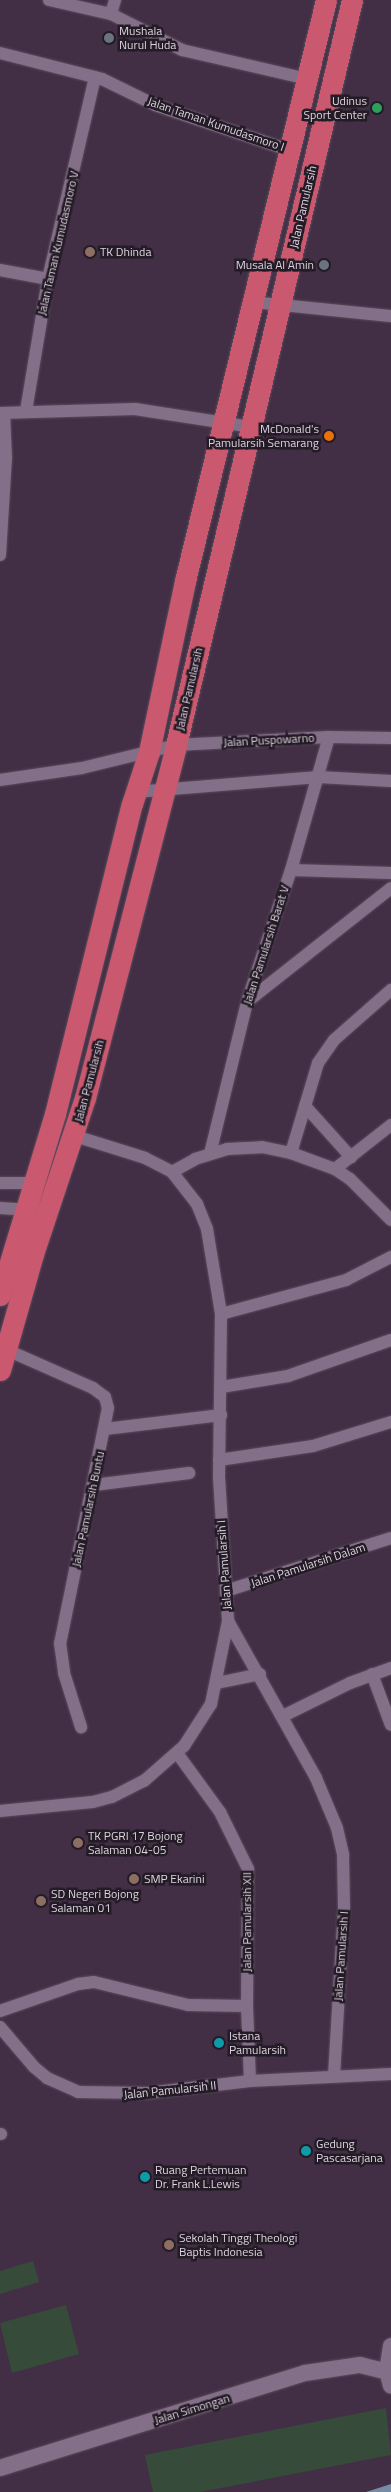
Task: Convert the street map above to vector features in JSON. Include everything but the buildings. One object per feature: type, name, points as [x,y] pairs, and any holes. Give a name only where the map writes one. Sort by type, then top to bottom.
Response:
[{"type":"highway","name":"Jalan Pamularsih","points":[[0,1295],[35,1183],[135,792],[149,752],[185,581],[326,0]]},
{"type":"highway","name":"Jalan Pamularsih","points":[[0,1370],[33,1254],[75,1136],[176,744],[352,0]]},
{"type":"street","points":[[49,0],[111,14],[182,50],[308,79]]},
{"type":"street","points":[[111,14],[115,0]]},
{"type":"street","name":"Jalan Taman Kumudasmoro I","points":[[0,53],[95,77],[155,105],[289,150]]},
{"type":"street","name":"Jalan Taman Kumudasmoro V","points":[[26,411],[48,279],[95,77]]},
{"type":"street","points":[[0,270],[48,279]]},
{"type":"street","points":[[252,302],[391,316]]},
{"type":"street","points":[[0,555],[6,458],[2,413],[135,409],[251,426]]},
{"type":"street","name":"Jalan Puspowarno","points":[[0,784],[82,768],[176,744],[329,737],[391,738]]},
{"type":"street","name":"Jalan Pamularsih Barat V","points":[[210,1154],[247,1002],[291,870],[329,737]]},
{"type":"street","points":[[135,792],[318,777],[391,781]]},
{"type":"street","points":[[291,870],[391,873]]},
{"type":"street","points":[[247,1002],[391,888]]},
{"type":"street","points":[[291,1153],[313,1074],[326,1050],[391,990]]},
{"type":"street","points":[[305,1106],[351,1158]]},
{"type":"street","points":[[335,1169],[391,1125]]},
{"type":"street","name":"Jalan Pamularsih I","points":[[75,1136],[144,1158],[172,1172],[197,1204],[207,1229],[221,1314],[219,1460],[228,1620],[284,1716],[316,1778],[337,1828],[343,1855],[344,1908],[334,2075]]},
{"type":"street","points":[[172,1172],[210,1154],[244,1146],[291,1153],[335,1169],[362,1188],[391,1220]]},
{"type":"street","points":[[0,1183],[35,1183]]},
{"type":"street","points":[[0,1208],[26,1210]]},
{"type":"street","points":[[221,1314],[346,1280],[391,1257]]},
{"type":"street","points":[[221,1387],[288,1376],[391,1340]]},
{"type":"street","name":"Jalan Pamularsih Buntu","points":[[7,1350],[100,1393],[108,1408],[94,1485],[60,1642],[64,1673],[81,1727]]},
{"type":"street","points":[[105,1429],[220,1415]]},
{"type":"street","points":[[219,1460],[313,1446],[391,1422]]},
{"type":"street","points":[[94,1485],[189,1473]]},
{"type":"street","name":"Jalan Pamularsih Dalam","points":[[226,1592],[391,1538]]},
{"type":"street","points":[[0,1811],[69,1806],[112,1797],[144,1780],[177,1753],[201,1722],[217,1684],[228,1620]]},
{"type":"street","points":[[284,1716],[372,1674],[391,1668]]},
{"type":"street","points":[[217,1684],[260,1674]]},
{"type":"street","points":[[372,1674],[391,1725]]},
{"type":"street","name":"Jalan Pamularsih XII","points":[[177,1753],[220,1812],[248,1869],[247,2006],[250,2081]]},
{"type":"street","points":[[0,2011],[78,1984],[94,1982],[188,2005],[247,2006]]},
{"type":"street","name":"Jalan Pamularsih II","points":[[0,2027],[34,2068],[47,2078],[78,2092],[147,2093],[250,2081],[334,2075],[391,2074]]},
{"type":"street","points":[[390,2376],[391,2346]]},
{"type":"street","name":"Jalan Simongan","points":[[0,2468],[305,2373],[360,2365],[390,2376]]},
{"type":"green space","points":[[33,2261],[39,2282],[0,2294],[0,2271]]},
{"type":"green space","points":[[66,2305],[79,2354],[12,2373],[0,2323]]},
{"type":"green space","points":[[386,2408],[391,2455],[200,2492],[153,2492],[145,2455]]},
{"type":"water","points":[[391,2484],[391,2492],[366,2492]]},
{"type":"place","name":"Mushala Nurul Huda","points":[[109,38]]},
{"type":"place","name":"Udinus Sport Center","points":[[377,108]]},
{"type":"place","name":"TK Dhinda","points":[[90,252]]},
{"type":"place","name":"Musala Al Amin","points":[[324,265]]},
{"type":"place","name":"McDonald's Pamularsih Semarang","points":[[329,436]]},
{"type":"place","name":"TK PGRI 17 Bojong Salaman 04-05","points":[[78,1843]]},
{"type":"place","name":"SMP Ekarini","points":[[134,1879]]},
{"type":"place","name":"SD Negeri Bojong Salaman 01","points":[[41,1901]]},
{"type":"place","name":"Istana Pamularsih","points":[[219,2043]]},
{"type":"place","name":"Gedung Pascasarjana","points":[[306,2151]]},
{"type":"place","name":"Ruang Pertemuan Dr. Frank L.Lewis","points":[[145,2177]]},
{"type":"place","name":"Sekolah Tinggi Theologi Baptis Indonesia","points":[[169,2245]]}]
